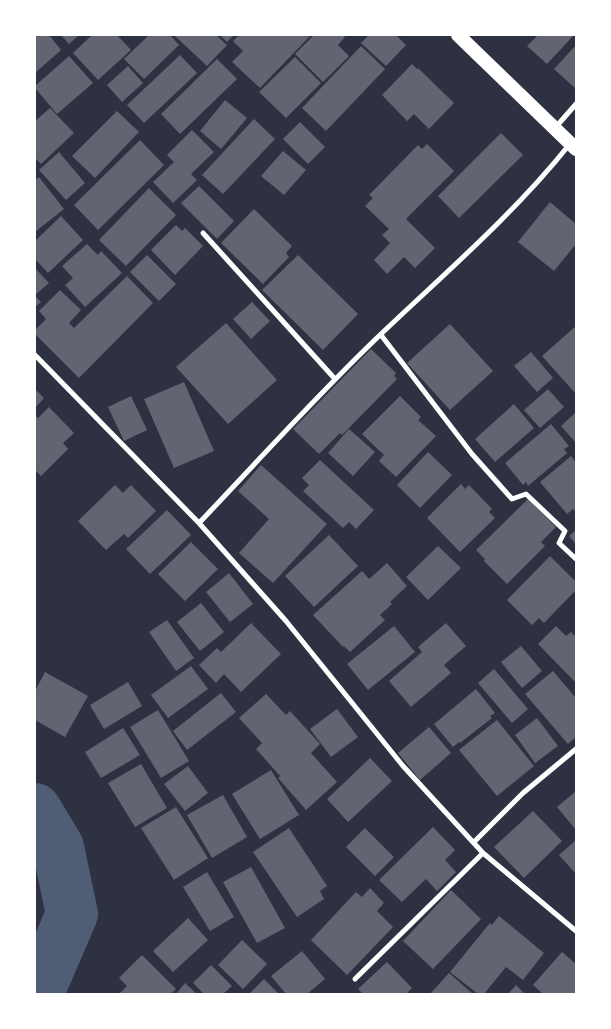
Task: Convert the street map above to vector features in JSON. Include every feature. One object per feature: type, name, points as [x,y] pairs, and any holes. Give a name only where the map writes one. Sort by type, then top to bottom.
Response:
[{"type":"highway","points":[[458,35],[573,146]]},
{"type":"street","points":[[555,128],[576,104]]},
{"type":"street","points":[[199,523],[335,379],[480,242],[573,146]]},
{"type":"street","points":[[203,233],[335,379]]},
{"type":"street","points":[[381,334],[472,454],[512,499],[526,494],[565,531],[559,542],[576,559]]},
{"type":"street","points":[[35,355],[199,523],[286,621],[403,766],[483,853],[576,931]]},
{"type":"street","points":[[474,842],[523,793],[576,749]]},
{"type":"street","points":[[355,979],[483,853]]},
{"type":"building","points":[[35,35],[49,35],[61,50],[35,73]]},
{"type":"building","points":[[61,35],[79,35],[69,44]]},
{"type":"building","points":[[92,35],[117,35],[131,50],[98,80],[73,53]]},
{"type":"building","points":[[149,35],[170,35],[179,45],[144,79],[124,59]]},
{"type":"building","points":[[174,35],[216,35],[227,45],[207,66]]},
{"type":"building","points":[[220,35],[234,35],[227,42]]},
{"type":"building","points":[[239,35],[311,35],[260,88],[232,62],[243,51],[233,41]]},
{"type":"building","points":[[314,35],[343,35],[345,37],[338,45],[349,56],[323,82],[295,54]]},
{"type":"building","points":[[369,35],[396,35],[406,45],[386,66],[361,43]]},
{"type":"building","points":[[538,35],[574,35],[547,64],[527,46]]},
{"type":"building","points":[[576,45],[576,89],[554,69]]},
{"type":"building","points":[[361,46],[385,69],[326,131],[302,108]]},
{"type":"building","points":[[180,55],[197,73],[144,123],[127,105]]},
{"type":"building","points":[[69,56],[93,83],[57,114],[35,86]]},
{"type":"building","points":[[295,57],[321,83],[286,118],[259,92]]},
{"type":"building","points":[[217,59],[237,79],[180,134],[161,114]]},
{"type":"building","points":[[412,64],[454,103],[429,129],[414,114],[407,121],[382,95]]},
{"type":"building","points":[[128,66],[143,83],[122,102],[107,85]]},
{"type":"building","points":[[225,100],[247,118],[221,149],[200,131]]},
{"type":"building","points":[[50,108],[74,133],[41,164],[35,158],[35,121]]},
{"type":"building","points":[[117,111],[139,132],[95,178],[72,156]]},
{"type":"building","points":[[254,119],[275,139],[223,194],[202,175]]},
{"type":"building","points":[[300,122],[325,147],[308,164],[283,139]]},
{"type":"building","points":[[192,130],[214,152],[191,174],[197,180],[173,203],[153,182],[174,162],[167,155]]},
{"type":"building","points":[[501,133],[523,155],[459,218],[438,196]]},
{"type":"building","points":[[140,140],[164,165],[98,230],[74,205]]},
{"type":"building","points":[[427,144],[454,171],[406,219],[435,248],[415,268],[404,257],[387,274],[374,260],[390,243],[382,235],[389,229],[365,206],[373,198],[369,195],[418,145],[422,149]]},
{"type":"building","points":[[283,151],[306,170],[284,195],[261,176]]},
{"type":"building","points":[[59,152],[85,183],[66,200],[39,170]]},
{"type":"building","points":[[39,177],[64,209],[35,232],[35,180]]},
{"type":"building","points":[[199,186],[234,221],[217,239],[181,203]]},
{"type":"building","points":[[149,188],[176,215],[126,266],[99,240]]},
{"type":"building","points":[[550,202],[576,224],[576,244],[554,271],[518,242]]},
{"type":"building","points":[[254,209],[292,246],[286,253],[289,257],[263,284],[221,243]]},
{"type":"building","points":[[61,216],[83,240],[48,273],[35,259],[35,241]]},
{"type":"building","points":[[176,225],[182,231],[185,228],[203,246],[175,275],[151,250]]},
{"type":"building","points":[[87,244],[98,255],[101,251],[122,273],[85,307],[65,285],[73,278],[62,266]]},
{"type":"building","points":[[147,255],[176,284],[159,301],[130,272]]},
{"type":"building","points":[[298,255],[358,314],[323,350],[262,290]]},
{"type":"building","points":[[35,268],[49,283],[35,295]]},
{"type":"building","points":[[127,276],[153,303],[79,378],[35,334],[35,330],[46,319],[39,311],[60,290],[81,310],[69,323],[74,328]]},
{"type":"building","points":[[35,296],[41,302],[35,307]]},
{"type":"building","points":[[252,302],[270,321],[251,339],[233,319]]},
{"type":"building","points":[[226,323],[277,380],[228,424],[176,367]]},
{"type":"building","points":[[450,324],[493,371],[450,410],[407,363]]},
{"type":"building","points":[[576,326],[576,394],[542,356]]},
{"type":"building","points":[[371,349],[396,373],[394,376],[397,379],[342,435],[340,433],[319,454],[293,429]]},
{"type":"building","points":[[531,352],[553,378],[537,392],[514,366]]},
{"type":"building","points":[[184,382],[214,451],[174,468],[144,399]]},
{"type":"building","points":[[35,389],[44,398],[35,408]]},
{"type":"building","points":[[548,389],[564,407],[540,428],[524,410]]},
{"type":"building","points":[[131,396],[147,430],[124,441],[108,407]]},
{"type":"building","points":[[400,396],[421,417],[418,420],[436,436],[396,477],[379,461],[384,455],[362,434]]},
{"type":"building","points":[[514,404],[534,428],[495,462],[475,439]]},
{"type":"building","points":[[49,407],[74,433],[63,443],[68,449],[41,476],[35,470],[35,415],[38,418]]},
{"type":"building","points":[[576,412],[576,443],[561,426]]},
{"type":"building","points":[[551,424],[569,446],[564,449],[567,453],[528,486],[526,482],[523,485],[505,463]]},
{"type":"building","points":[[349,429],[375,452],[353,476],[328,453]]},
{"type":"building","points":[[428,452],[452,475],[420,508],[397,485]]},
{"type":"building","points":[[571,456],[576,463],[576,512],[573,509],[567,514],[540,482]]},
{"type":"building","points":[[320,460],[374,510],[356,529],[349,522],[343,528],[303,491],[309,485],[302,478]]},
{"type":"building","points":[[261,465],[327,524],[273,583],[239,553],[269,519],[238,491]]},
{"type":"building","points":[[461,484],[465,489],[469,485],[492,509],[489,512],[495,518],[460,552],[427,518]]},
{"type":"building","points":[[115,485],[123,493],[131,485],[156,511],[128,538],[124,534],[106,550],[78,521]]},
{"type":"building","points":[[528,499],[556,527],[541,542],[545,546],[507,584],[476,550]]},
{"type":"building","points":[[167,510],[191,535],[150,574],[126,549]]},
{"type":"building","points":[[576,530],[576,544],[569,536]]},
{"type":"building","points":[[329,535],[358,566],[314,607],[285,576]]},
{"type":"building","points":[[191,542],[218,569],[185,601],[158,574]]},
{"type":"building","points":[[438,546],[461,568],[428,600],[406,577]]},
{"type":"building","points":[[550,556],[576,582],[576,590],[544,623],[539,618],[532,625],[507,600]]},
{"type":"building","points":[[387,563],[407,586],[390,602],[392,604],[380,615],[385,620],[350,652],[313,615],[362,571],[369,579]]},
{"type":"building","points":[[229,573],[253,604],[230,622],[206,592]]},
{"type":"building","points":[[201,603],[224,632],[200,651],[177,622]]},
{"type":"building","points":[[167,620],[194,658],[176,671],[149,632]]},
{"type":"building","points":[[251,623],[281,654],[241,692],[224,674],[216,683],[199,665],[217,648],[221,652]]},
{"type":"building","points":[[446,623],[466,646],[444,665],[451,673],[411,707],[389,681],[422,652],[418,647]]},
{"type":"building","points":[[394,626],[415,652],[368,690],[347,664]]},
{"type":"building","points":[[556,626],[566,636],[571,632],[576,637],[576,683],[538,644]]},
{"type":"building","points":[[521,646],[542,671],[522,688],[501,662]]},
{"type":"building","points":[[191,666],[208,689],[168,718],[151,695]]},
{"type":"building","points":[[494,669],[528,709],[512,723],[478,683]]},
{"type":"building","points":[[553,671],[576,698],[576,737],[568,744],[525,694]]},
{"type":"building","points":[[45,672],[88,696],[65,737],[35,720],[35,691]]},
{"type":"building","points":[[128,682],[142,706],[104,729],[90,705]]},
{"type":"building","points":[[476,689],[495,713],[490,716],[492,718],[453,747],[434,724]]},
{"type":"building","points":[[221,693],[236,712],[187,750],[173,731]]},
{"type":"building","points":[[266,694],[286,715],[290,711],[320,744],[311,753],[337,782],[306,810],[256,749],[262,743],[239,718]]},
{"type":"building","points":[[337,709],[358,737],[331,757],[310,729]]},
{"type":"building","points":[[158,710],[189,761],[161,778],[130,727]]},
{"type":"building","points":[[537,718],[558,746],[535,763],[515,735]]},
{"type":"building","points":[[497,720],[534,766],[497,796],[459,750]]},
{"type":"building","points":[[429,727],[451,753],[420,780],[398,753]]},
{"type":"building","points":[[123,728],[140,755],[101,778],[85,752]]},
{"type":"building","points":[[370,758],[392,781],[348,822],[327,799]]},
{"type":"building","points":[[141,764],[167,808],[135,827],[108,783]]},
{"type":"building","points":[[188,766],[208,793],[185,811],[164,784]]},
{"type":"building","points":[[271,770],[299,815],[260,839],[232,794]]},
{"type":"building","points":[[576,791],[576,830],[557,807]]},
{"type":"building","points":[[223,795],[247,837],[212,858],[187,815]]},
{"type":"building","points":[[176,807],[208,858],[174,880],[141,828]]},
{"type":"building","points":[[533,811],[562,841],[524,878],[494,847]]},
{"type":"building","points":[[433,827],[455,850],[445,860],[456,872],[437,891],[426,879],[402,902],[379,880]]},
{"type":"building","points":[[289,828],[327,886],[320,891],[324,899],[297,917],[253,852]]},
{"type":"building","points":[[365,828],[394,857],[375,876],[346,847]]},
{"type":"building","points":[[576,840],[576,874],[559,855]]},
{"type":"building","points":[[251,867],[285,928],[257,943],[223,882]]},
{"type":"building","points":[[207,872],[234,917],[210,931],[183,887]]},
{"type":"building","points":[[370,888],[384,903],[377,911],[393,927],[347,975],[311,940],[356,892],[362,897]]},
{"type":"building","points":[[451,890],[481,919],[433,969],[403,941]]},
{"type":"building","points":[[499,916],[544,953],[523,980],[506,967],[484,994],[478,994],[450,972],[490,923],[492,925]]},
{"type":"building","points":[[188,918],[208,940],[173,972],[153,951]]},
{"type":"building","points":[[242,940],[267,964],[243,989],[218,965]]},
{"type":"building","points":[[302,951],[325,979],[307,994],[286,994],[271,976]]},
{"type":"building","points":[[562,952],[576,964],[576,994],[543,994],[533,985]]},
{"type":"building","points":[[142,955],[176,989],[171,994],[119,994],[127,986],[119,978]]},
{"type":"building","points":[[387,962],[412,988],[406,994],[363,994],[358,989]]},
{"type":"building","points":[[211,965],[232,986],[223,994],[204,994],[193,983]]},
{"type":"building","points":[[449,973],[473,994],[430,994]]},
{"type":"building","points":[[264,979],[279,994],[249,994]]},
{"type":"building","points":[[185,983],[197,994],[176,994]]},
{"type":"building","points":[[516,985],[525,994],[508,994]]},
{"type":"waterway","points":[[35,809],[58,847],[72,914],[44,979],[35,994]]}]
